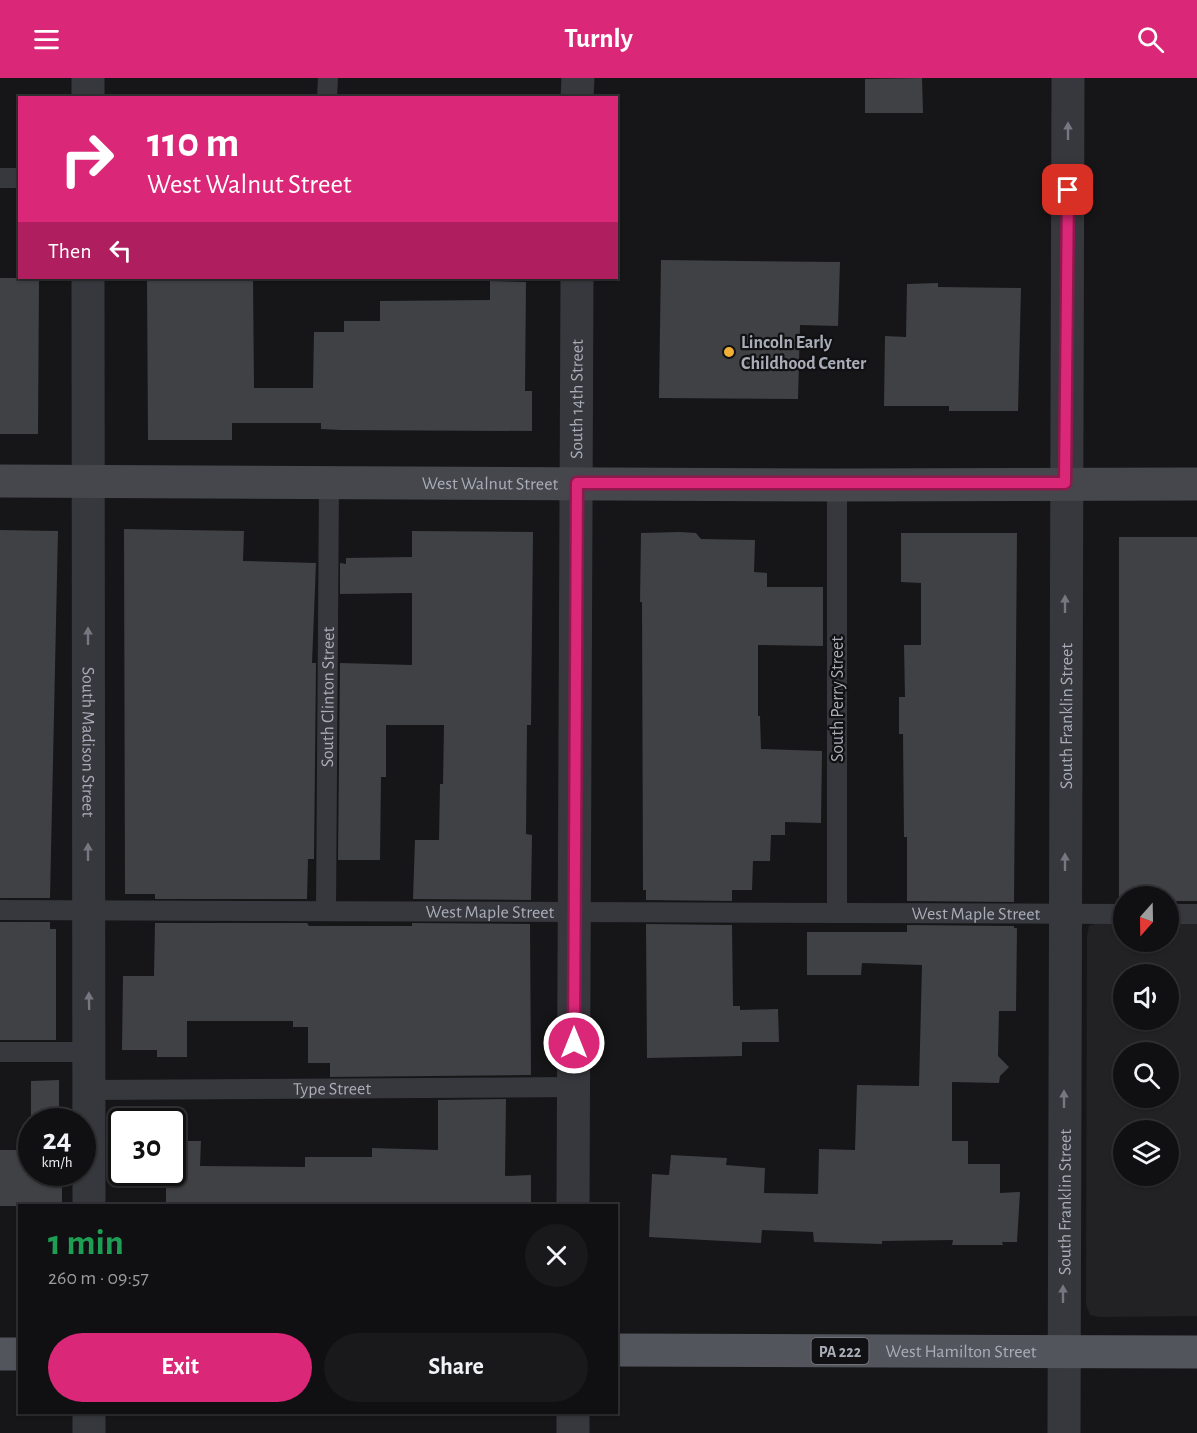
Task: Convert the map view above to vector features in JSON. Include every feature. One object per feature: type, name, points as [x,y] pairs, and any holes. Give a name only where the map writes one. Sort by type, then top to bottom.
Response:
[{"type":"main road","name":"West Hamilton Street","points":[[618,1350],[1197,1352]]},
{"type":"main road","points":[[0,1354],[18,1354]]},
{"type":"street","points":[[88,78],[88,96]]},
{"type":"street","points":[[578,78],[578,96]]},
{"type":"street","name":"South Franklin Street","points":[[1064,1433],[1065,483],[1068,78]]},
{"type":"street","name":"South Madison Street","points":[[88,279],[89,1204]]},
{"type":"street","name":"South 14th Street","points":[[573,1204],[577,279]]},
{"type":"street","name":"West Walnut Street","points":[[0,481],[1197,484]]},
{"type":"street","points":[[89,1414],[89,1433]]},
{"type":"street","points":[[573,1414],[573,1433]]},
{"type":"lane","points":[[327,96],[328,78]]},
{"type":"lane","points":[[0,178],[18,178]]},
{"type":"lane","name":"South Clinton Street","points":[[326,911],[329,483]]},
{"type":"lane","name":"South Perry Street","points":[[837,484],[837,913]]},
{"type":"lane","name":"West Maple Street","points":[[0,910],[1113,914]]},
{"type":"lane","points":[[1179,914],[1197,914]]},
{"type":"lane","points":[[0,1052],[89,1052]]},
{"type":"lane","name":"Type Street","points":[[89,1090],[574,1087]]},
{"type":"shaded area","points":[[1098,922],[1113,923],[1113,952],[1179,952],[1179,923],[1197,923],[1197,1316],[1099,1317],[1090,1315],[1086,1304],[1087,937],[1089,926]]},
{"type":"building","points":[[922,78],[923,113],[865,113],[865,79]]},
{"type":"building","name":"Lincoln Early Childhood Center","points":[[661,260],[840,262],[838,326],[800,325],[798,399],[659,398]]},
{"type":"building","points":[[0,278],[39,279],[38,434],[0,434]]},
{"type":"building","points":[[147,279],[253,279],[254,388],[313,388],[314,332],[344,332],[344,321],[380,321],[380,301],[490,300],[490,281],[526,282],[525,391],[532,391],[532,431],[341,430],[321,429],[321,423],[232,423],[232,440],[148,440]]},
{"type":"building","points":[[938,283],[938,287],[1021,288],[1018,411],[949,411],[949,406],[884,406],[885,336],[906,337],[907,284]]},
{"type":"building","points":[[124,529],[244,531],[243,561],[316,563],[312,663],[316,663],[314,859],[308,859],[307,899],[155,899],[155,894],[125,894]]},
{"type":"building","points":[[0,530],[58,531],[50,898],[0,898]]},
{"type":"building","points":[[412,531],[533,532],[531,725],[527,725],[526,834],[532,835],[531,900],[413,899],[415,840],[439,840],[444,725],[386,725],[386,777],[381,777],[380,860],[338,860],[340,663],[412,665],[412,593],[340,594],[340,563],[346,564],[346,558],[412,557]]},
{"type":"building","points":[[641,533],[696,533],[701,539],[755,540],[754,572],[767,573],[767,587],[823,587],[823,646],[758,645],[758,716],[760,716],[761,749],[822,751],[821,823],[785,822],[785,835],[771,835],[770,861],[753,861],[752,890],[732,890],[732,901],[646,900],[646,890],[643,890]]},
{"type":"building","points":[[901,533],[1017,533],[1014,902],[907,901],[903,734],[899,734],[899,697],[905,697],[904,645],[921,645],[921,583],[901,582]]},
{"type":"building","points":[[1119,537],[1197,537],[1197,901],[1179,901],[1179,886],[1119,886]]},
{"type":"building","points":[[0,922],[50,922],[50,929],[56,929],[56,1040],[0,1040]]},
{"type":"building","points":[[155,923],[307,923],[309,926],[412,926],[412,923],[530,924],[531,1075],[330,1077],[330,1063],[308,1063],[308,1027],[293,1027],[293,1021],[187,1021],[187,1057],[157,1057],[157,1050],[122,1050],[123,976],[154,976]]},
{"type":"building","points":[[646,924],[732,925],[733,1006],[740,1006],[740,1010],[778,1009],[779,1042],[742,1042],[742,1056],[647,1058]]},
{"type":"building","points":[[907,925],[1014,926],[1017,928],[1016,1011],[999,1011],[998,1056],[1009,1067],[1000,1076],[999,1083],[952,1082],[952,1141],[968,1141],[968,1164],[1000,1164],[1000,1193],[1020,1192],[1017,1242],[1002,1242],[1003,1245],[952,1245],[953,1240],[882,1241],[882,1244],[814,1242],[813,1232],[762,1230],[761,1243],[649,1237],[652,1174],[669,1175],[671,1155],[727,1158],[726,1165],[765,1168],[764,1193],[818,1194],[819,1149],[855,1150],[857,1085],[919,1086],[922,965],[862,963],[861,975],[807,975],[807,932],[907,932]]},
{"type":"building","points":[[59,1080],[59,1108],[31,1108],[31,1081]]},
{"type":"building","points":[[506,1099],[505,1176],[531,1175],[531,1204],[166,1204],[166,1186],[186,1186],[186,1141],[201,1141],[200,1166],[305,1167],[305,1157],[372,1157],[372,1148],[438,1150],[438,1100]]},
{"type":"building","points":[[0,1150],[18,1150],[18,1186],[62,1186],[62,1204],[18,1204],[18,1206],[0,1206]]},
{"type":"place","name":"Lincoln Early Childhood Center","points":[[729,352]]},
{"type":"route","points":[[574,1043],[577,483],[1065,483],[1068,190]]}]
